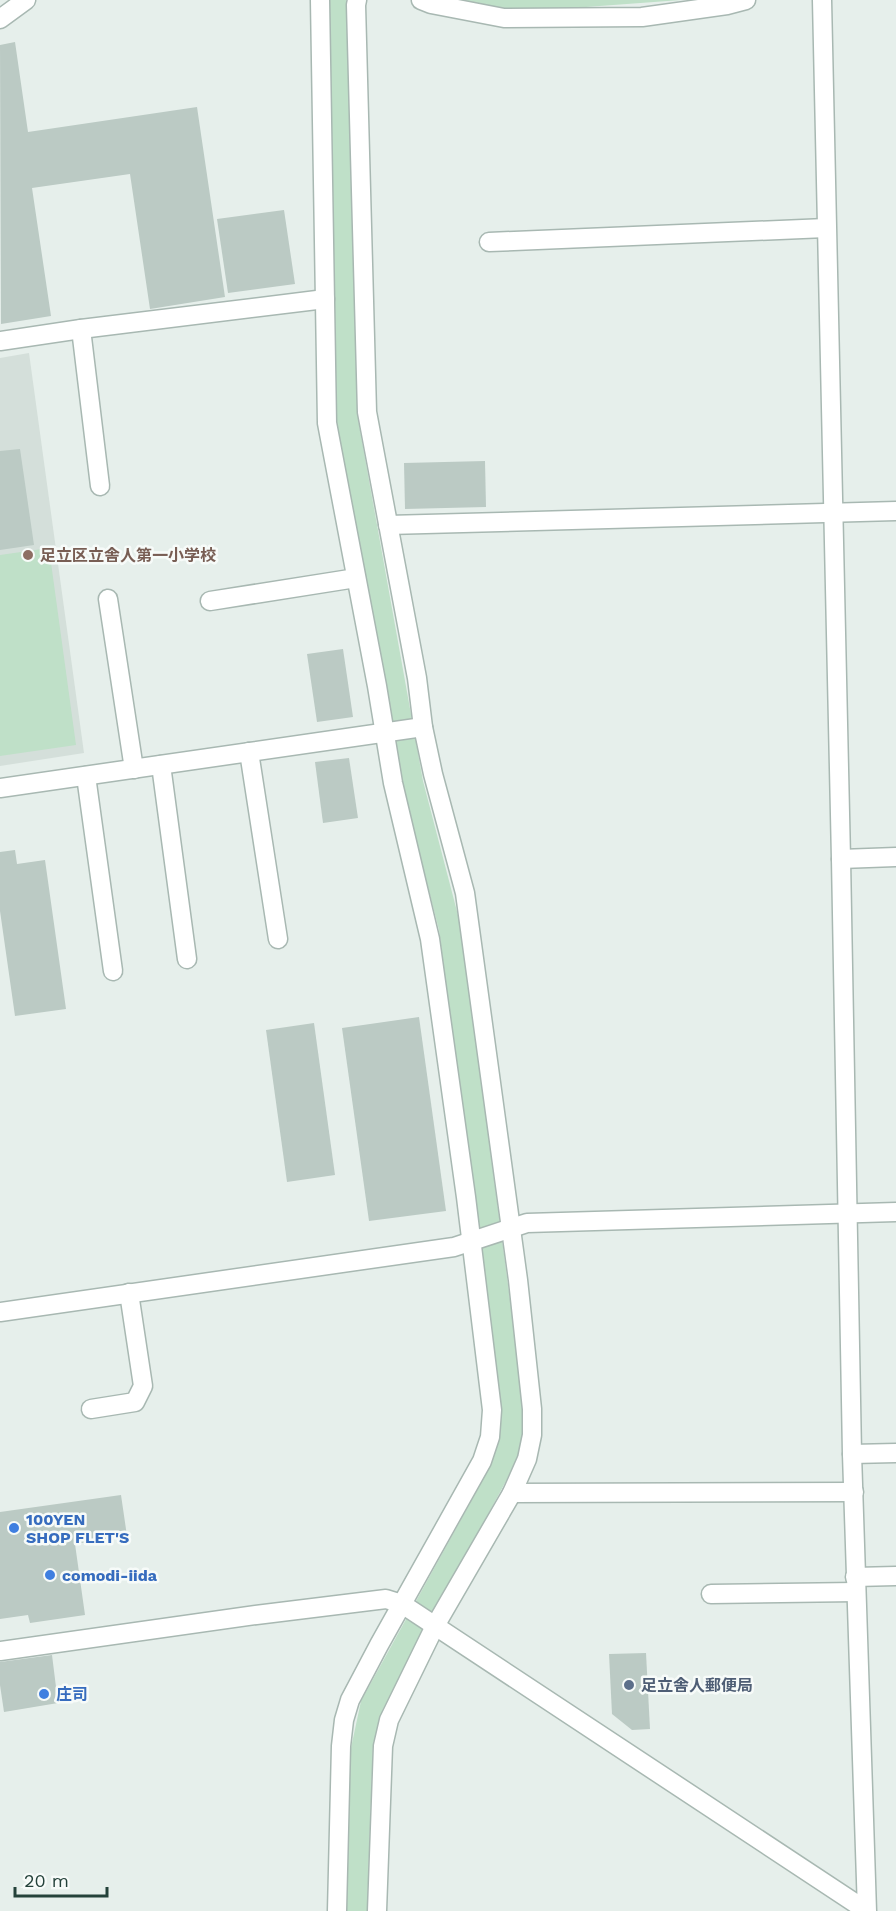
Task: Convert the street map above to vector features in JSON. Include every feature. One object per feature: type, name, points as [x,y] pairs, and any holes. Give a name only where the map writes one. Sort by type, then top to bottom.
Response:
[{"type":"street","points":[[0,19],[26,0]]},
{"type":"street","points":[[320,0],[327,423],[393,783],[430,939],[492,1410],[490,1437],[482,1461],[350,1701],[344,1720],[341,1746],[337,1911]]},
{"type":"street","points":[[357,0],[367,412],[417,678],[432,774],[465,893],[511,1228],[532,1409],[532,1435],[527,1459],[512,1493],[435,1626],[389,1720],[383,1746],[377,1911]]},
{"type":"street","points":[[422,0],[431,4],[504,18],[642,17],[682,6],[727,5],[746,0]]},
{"type":"street","points":[[822,0],[852,1454],[867,1911]]},
{"type":"street","points":[[489,242],[826,228]]},
{"type":"street","points":[[0,341],[325,299]]},
{"type":"street","points":[[81,329],[100,486]]},
{"type":"street","points":[[388,525],[896,511]]},
{"type":"street","points":[[210,601],[356,578]]},
{"type":"street","points":[[108,600],[134,769]]},
{"type":"street","points":[[0,788],[423,727]]},
{"type":"street","points":[[249,752],[278,939]]},
{"type":"street","points":[[161,765],[187,959]]},
{"type":"street","points":[[86,776],[113,971]]},
{"type":"street","points":[[841,859],[896,857]]},
{"type":"street","points":[[0,1312],[454,1247],[527,1224],[896,1212]]},
{"type":"street","points":[[91,1409],[135,1402],[143,1386],[129,1293]]},
{"type":"street","points":[[852,1454],[896,1453]]},
{"type":"street","points":[[512,1493],[854,1492]]},
{"type":"street","points":[[711,1594],[856,1585],[896,1576]]},
{"type":"street","points":[[0,1651],[386,1599],[402,1604],[867,1911]]},
{"type":"shaded area","name":"足立区立舎人第一小学校","points":[[29,353],[84,753],[0,766],[0,358]]},
{"type":"green space","points":[[326,0],[346,0],[358,419],[423,781],[460,923],[524,1405],[521,1449],[383,1709],[373,1744],[367,1911],[344,1911],[348,1782],[351,1748],[361,1701],[486,1474],[497,1441],[501,1407],[439,930],[402,785],[335,424]]},
{"type":"green space","points":[[447,0],[681,0],[532,11],[456,3]]},
{"type":"green space","points":[[49,548],[76,745],[0,756],[0,555]]},
{"type":"building","points":[[15,42],[28,132],[197,107],[225,297],[150,309],[130,174],[32,188],[51,316],[1,324],[0,45]]},
{"type":"building","points":[[284,210],[295,284],[228,293],[217,219]]},
{"type":"building","points":[[20,449],[34,545],[0,550],[0,451]]},
{"type":"building","points":[[485,461],[486,507],[405,509],[404,463]]},
{"type":"building","points":[[343,649],[353,717],[317,722],[307,654]]},
{"type":"building","points":[[349,758],[358,818],[323,823],[315,762]]},
{"type":"building","points":[[15,850],[17,864],[45,860],[66,1009],[15,1016],[0,911],[0,852]]},
{"type":"building","points":[[419,1017],[446,1211],[369,1221],[342,1028]]},
{"type":"building","points":[[314,1023],[335,1175],[287,1182],[266,1030]]},
{"type":"building","points":[[121,1495],[127,1536],[75,1544],[85,1615],[30,1623],[28,1615],[0,1619],[0,1512]]},
{"type":"building","points":[[646,1653],[650,1729],[632,1730],[612,1714],[609,1654]]},
{"type":"building","points":[[52,1655],[58,1703],[4,1712],[0,1685],[0,1662]]},
{"type":"place","name":"足立区立舎人第一小学校","points":[[28,555]]},
{"type":"place","name":"100YEN SHOP FLET'S","points":[[14,1528]]},
{"type":"place","name":"comodi-iida","points":[[50,1575]]},
{"type":"place","name":"足立舎人郵便局","points":[[629,1685]]},
{"type":"place","name":"庄司","points":[[44,1694]]}]
